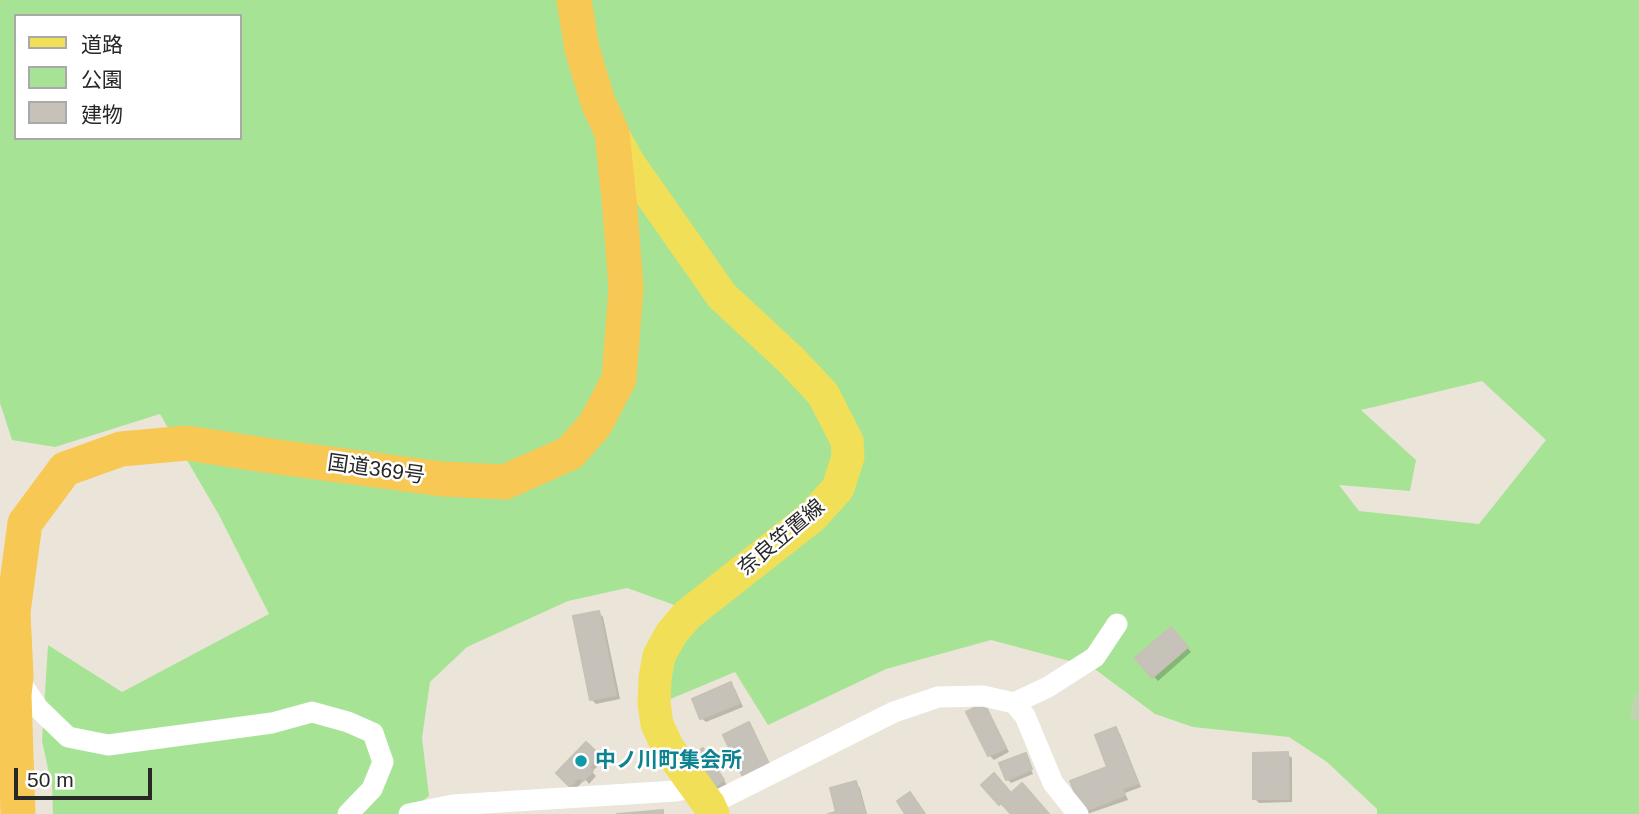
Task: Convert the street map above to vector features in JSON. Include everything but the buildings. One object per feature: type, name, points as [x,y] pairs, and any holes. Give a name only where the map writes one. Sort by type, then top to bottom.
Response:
[{"type":"highway","name":"国道369号","points":[[19,814],[10,689],[13,612],[25,523],[65,470],[121,449],[187,443],[442,479],[505,482],[570,453],[595,425],[619,379],[626,288],[611,133],[598,102],[582,49],[575,0]]},
{"type":"main road","name":"奈良笠置線","points":[[611,133],[630,165],[722,296],[791,360],[823,394],[847,441],[849,457],[838,488],[813,516],[687,615],[671,634],[659,656],[654,703],[657,724],[668,748],[706,802]]},
{"type":"street","points":[[1014,703],[1048,687],[1095,657],[1117,624]]},
{"type":"street","points":[[10,689],[37,708],[68,737],[108,745],[272,723],[312,712],[348,722],[373,733],[383,762],[372,789],[348,814]]},
{"type":"street","points":[[409,814],[676,791],[706,802],[894,712],[938,697],[983,696],[1014,703],[1025,716],[1053,783],[1078,814]]},
{"type":"green space","points":[[0,0],[1639,0],[1639,814],[1377,814],[1377,809],[1327,762],[1289,737],[1193,727],[1155,714],[1092,667],[991,640],[886,669],[768,725],[735,672],[668,700],[669,661],[703,617],[627,588],[568,601],[467,647],[430,682],[422,738],[429,796],[406,814],[53,814],[52,787],[42,741],[48,645],[122,692],[269,614],[219,515],[160,414],[55,447],[12,440],[0,403]],"holes":[[[1482,381],[1546,440],[1479,524],[1359,511],[1339,485],[1410,491],[1416,460],[1361,410]]]},
{"type":"green space","points":[[1639,693],[1639,722],[1629,717],[1635,694]]},
{"type":"place","name":"中ノ川町集会所","points":[[581,761]]}]
